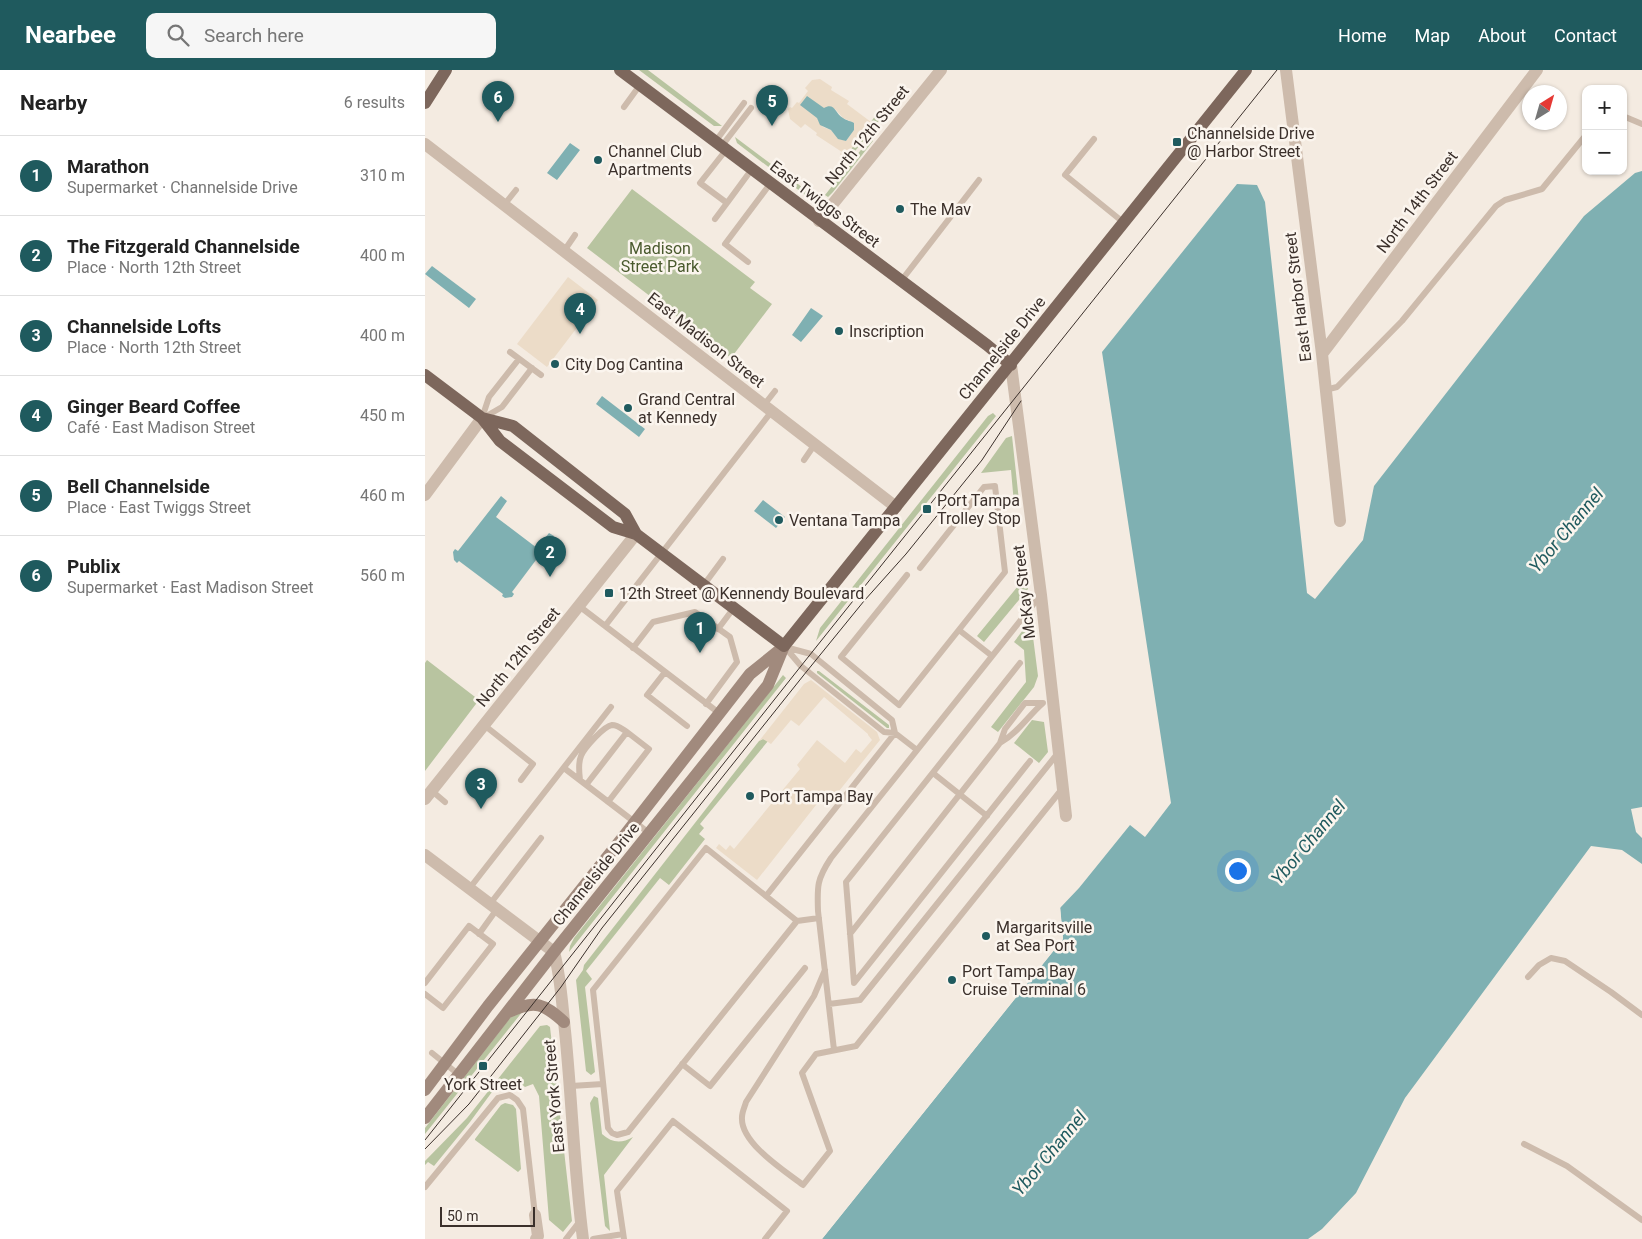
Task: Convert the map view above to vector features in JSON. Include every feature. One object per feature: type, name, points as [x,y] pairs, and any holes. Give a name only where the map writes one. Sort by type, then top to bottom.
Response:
[{"type":"main road","points":[[425,103],[446,70]]},
{"type":"main road","name":"East Twiggs Street","points":[[620,70],[819,221],[987,345],[1011,365]]},
{"type":"main road","name":"Channelside Drive","points":[[425,1090],[750,674],[784,646],[1246,70]]},
{"type":"main road","points":[[425,375],[482,418],[500,441],[613,527],[636,534],[784,646]]},
{"type":"main road","points":[[482,418],[513,426],[625,514],[636,534]]},
{"type":"main road","name":"Channelside Drive","points":[[425,1118],[554,952],[768,685],[784,646]]},
{"type":"main road","points":[[506,1013],[533,1003],[546,1006],[564,1022]]},
{"type":"street","name":"North 12th Street","points":[[819,221],[941,70]]},
{"type":"street","name":"East Harbor Street","points":[[1286,70],[1322,354],[1340,521]]},
{"type":"street","name":"North 14th Street","points":[[1322,354],[1537,70]]},
{"type":"street","name":"East Madison Street","points":[[425,144],[895,507]]},
{"type":"street","name":"McKay Street","points":[[1011,365],[1041,595],[1048,702],[1059,752],[1066,816]]},
{"type":"street","points":[[425,495],[482,418]]},
{"type":"street","name":"North 12th Street","points":[[428,795],[636,534]]},
{"type":"street","points":[[425,855],[554,952]]},
{"type":"street","name":"East York Street","points":[[554,952],[559,970],[571,1086],[580,1220],[583,1239]]},
{"type":"street","points":[[535,1215],[538,1238]]},
{"type":"lane","points":[[624,107],[640,85]]},
{"type":"lane","points":[[727,203],[700,183],[744,103]]},
{"type":"lane","points":[[721,146],[751,108]]},
{"type":"lane","points":[[1627,118],[1642,124]]},
{"type":"lane","points":[[1094,138],[1065,175],[1123,222]]},
{"type":"lane","points":[[1325,390],[1337,387],[1402,322],[1496,206],[1505,200],[1543,189],[1582,140]]},
{"type":"lane","points":[[715,219],[752,170]]},
{"type":"lane","points":[[901,281],[979,180]]},
{"type":"lane","points":[[748,262],[725,244],[771,184]]},
{"type":"lane","points":[[504,205],[515,190]]},
{"type":"lane","points":[[564,251],[575,235]]},
{"type":"lane","points":[[510,352],[541,376]]},
{"type":"lane","points":[[482,418],[489,397],[519,359]]},
{"type":"lane","points":[[482,418],[502,407],[532,368]]},
{"type":"lane","points":[[605,626],[768,408],[775,391]]},
{"type":"lane","points":[[804,460],[815,444]]},
{"type":"lane","points":[[907,574],[841,657],[899,704],[1005,572],[995,486],[984,487],[920,568]]},
{"type":"lane","points":[[703,586],[723,559]]},
{"type":"lane","points":[[834,1050],[817,891],[821,874],[831,858],[1041,595]]},
{"type":"lane","points":[[579,606],[719,713]]},
{"type":"lane","points":[[718,628],[733,609]]},
{"type":"lane","points":[[633,648],[653,622],[695,612],[718,628],[730,638],[737,662],[706,704]]},
{"type":"lane","points":[[959,630],[992,656]]},
{"type":"lane","points":[[784,646],[801,666],[884,732],[895,733],[917,750]]},
{"type":"lane","points":[[784,646],[811,654],[892,720],[895,733]]},
{"type":"lane","points":[[1020,663],[846,882],[854,983],[1031,761]]},
{"type":"lane","points":[[665,672],[647,695],[687,726]]},
{"type":"lane","points":[[717,689],[730,699]]},
{"type":"lane","points":[[850,934],[1000,743],[1005,729],[1025,702],[1048,702]]},
{"type":"lane","points":[[1000,743],[1013,736],[1031,713],[1048,702]]},
{"type":"lane","points":[[469,889],[611,707]]},
{"type":"lane","points":[[484,725],[533,764],[521,780]]},
{"type":"lane","points":[[580,780],[580,757],[585,749],[609,726],[615,725],[649,749],[608,802]]},
{"type":"lane","points":[[586,785],[627,732]]},
{"type":"lane","points":[[766,896],[895,733]]},
{"type":"lane","points":[[829,1004],[860,1000],[1059,752]]},
{"type":"lane","points":[[564,768],[649,833]]},
{"type":"lane","points":[[933,773],[987,816]]},
{"type":"lane","points":[[825,970],[814,996],[746,1102],[742,1118],[747,1133],[760,1151],[803,1185],[830,1150],[802,1073],[816,1054],[855,1046],[1063,789]]},
{"type":"lane","points":[[428,795],[445,802]]},
{"type":"lane","points":[[479,934],[494,907],[541,838]]},
{"type":"lane","points":[[797,921],[706,848],[593,990],[608,1128],[612,1133],[622,1135],[628,1132],[797,921],[819,918]]},
{"type":"lane","points":[[425,983],[469,926],[493,944],[443,1008],[425,994]]},
{"type":"lane","points":[[1528,977],[1539,965],[1551,958],[1565,961],[1642,1015]]},
{"type":"lane","points":[[682,1064],[710,1086],[805,968]]},
{"type":"lane","points":[[432,1053],[458,1074]]},
{"type":"lane","points":[[571,1086],[603,1084]]},
{"type":"lane","points":[[425,1187],[498,1098],[510,1095],[517,1100],[523,1109],[535,1215]]},
{"type":"lane","points":[[593,1239],[623,1236],[617,1191],[673,1121],[787,1211],[765,1239]]},
{"type":"lane","points":[[1524,1144],[1567,1166],[1642,1220]]},
{"type":"lane","points":[[566,1239],[580,1220]]},
{"type":"green space","points":[[639,70],[648,70],[722,126],[714,126]]},
{"type":"green space","points":[[881,108],[886,112],[852,155],[849,152]]},
{"type":"green space","points":[[872,136],[873,141],[833,192],[828,197],[825,195]]},
{"type":"green space","points":[[735,137],[818,199],[805,195],[737,143]]},
{"type":"green space","name":"Madison Street Park","points":[[632,189],[755,282],[750,288],[772,304],[731,358],[587,248]]},
{"type":"green space","points":[[993,413],[996,416],[816,641],[820,628],[988,416]]},
{"type":"green space","points":[[1012,436],[1019,501],[1014,504],[1011,470],[981,473],[1006,438]]},
{"type":"green space","points":[[1023,546],[1028,589],[984,642],[977,636],[1023,580],[1020,550]]},
{"type":"green space","points":[[1032,629],[1038,676],[1034,687],[998,732],[991,727],[1026,682],[1024,650],[1014,642],[1023,630]]},
{"type":"green space","points":[[427,660],[479,700],[425,771],[425,663]]},
{"type":"green space","points":[[817,671],[889,725],[889,728],[817,673]]},
{"type":"green space","points":[[783,675],[786,678],[569,952],[574,938]]},
{"type":"green space","points":[[1032,720],[1044,722],[1048,752],[1039,763],[1014,743]]},
{"type":"green space","points":[[763,739],[768,741],[700,824],[704,828],[699,834],[705,839],[669,885],[660,878],[586,971],[592,979],[585,987],[595,1072],[591,1075],[586,1071],[576,980],[584,965],[759,741]]},
{"type":"green space","points":[[523,1011],[425,1134],[425,1128],[510,1018]]},
{"type":"green space","points":[[547,1025],[550,1027],[572,1221],[563,1232],[549,1220],[539,1096],[533,1084],[525,1087],[518,1081],[500,1081],[434,1166],[428,1162],[425,1165],[425,1161],[467,1118],[540,1026]]},
{"type":"green space","points":[[594,1096],[598,1098],[602,1134],[617,1142],[633,1137],[604,1175],[610,1231],[605,1226],[590,1103]]},
{"type":"green space","points":[[505,1103],[513,1105],[516,1109],[521,1169],[518,1172],[475,1140],[501,1105]]},
{"type":"shaded area","points":[[820,79],[832,87],[831,90],[849,101],[847,104],[871,122],[844,158],[840,154],[842,152],[816,135],[817,133],[805,124],[801,128],[790,119],[788,109],[792,108],[797,102],[799,103],[808,91],[805,88],[812,80]],"holes":[[[835,109],[843,118],[854,123],[854,130],[846,141],[836,136],[831,130],[823,127],[817,118]]]},
{"type":"shaded area","points":[[568,277],[598,300],[547,367],[517,344]]},
{"type":"shaded area","points":[[811,680],[877,732],[880,740],[835,796],[827,791],[757,880],[716,848],[719,844],[726,850],[730,845],[734,849],[800,769],[797,765],[817,740],[845,763],[856,749],[861,753],[872,740],[868,734],[824,697],[799,726],[791,720],[771,744],[763,739],[759,741],[804,684]]},
{"type":"water","points":[[807,96],[824,108],[833,107],[840,116],[854,123],[854,130],[846,141],[838,139],[831,130],[820,125],[817,118],[800,105]]},
{"type":"water","points":[[570,143],[580,150],[557,180],[547,173]]},
{"type":"water","name":"Ybor Channel","points":[[1642,171],[1642,807],[1631,809],[1636,832],[1642,838],[1642,864],[1622,850],[1591,846],[1405,1098],[1356,1193],[1322,1229],[1308,1239],[822,1239],[1063,939],[1060,908],[1079,888],[1130,825],[1145,837],[1171,803],[1102,352],[1237,184],[1257,185],[1265,202],[1307,593],[1315,599],[1363,540],[1374,486],[1584,216],[1635,173]]},
{"type":"water","points":[[432,266],[476,299],[469,308],[425,274]]},
{"type":"water","points":[[811,308],[823,316],[801,342],[792,335]]},
{"type":"water","points":[[602,396],[645,429],[639,437],[596,404]]},
{"type":"water","points":[[501,496],[507,501],[496,517],[537,548],[549,533],[554,536],[512,592],[514,594],[512,597],[505,598],[502,596],[503,594],[459,561],[457,563],[454,560],[453,552],[455,549],[458,551]]},
{"type":"water","points":[[763,500],[785,517],[776,528],[754,511]]},
{"type":"pier","points":[[1060,905],[1063,939],[822,1239],[820,1239],[1061,938],[1057,908]]},
{"type":"tram line","points":[[425,1140],[1277,70]]},
{"type":"tram line","points":[[425,1149],[469,1104],[561,987],[602,928],[807,671],[864,601],[906,554],[982,460],[1021,401]]},
{"type":"place","name":"Publix","points":[[498,122]]},
{"type":"place","name":"Bell Channelside","points":[[772,126]]},
{"type":"place","name":"Channelside Drive @ Harbor Street","points":[[1177,142]]},
{"type":"place","name":"Channel Club Apartments","points":[[598,160]]},
{"type":"place","name":"The Mav","points":[[900,209]]},
{"type":"place","name":"Inscription","points":[[839,331]]},
{"type":"place","name":"Ginger Beard Coffee","points":[[580,334]]},
{"type":"place","name":"City Dog Cantina","points":[[555,364]]},
{"type":"place","name":"Grand Central at Kennedy","points":[[628,408]]},
{"type":"place","name":"Port Tampa Trolley Stop","points":[[927,509]]},
{"type":"place","name":"Ventana Tampa","points":[[779,520]]},
{"type":"place","name":"The Fitzgerald Channelside","points":[[550,577]]},
{"type":"place","name":"12th Street @ Kennendy Boulevard","points":[[609,593]]},
{"type":"place","name":"Marathon","points":[[700,653]]},
{"type":"place","name":"Port Tampa Bay","points":[[750,796]]},
{"type":"place","name":"Channelside Lofts","points":[[481,809]]},
{"type":"place","name":"Margaritsville at Sea Port","points":[[986,936]]},
{"type":"place","name":"Port Tampa Bay Cruise Terminal 6","points":[[952,980]]},
{"type":"place","name":"York Street","points":[[483,1066]]}]
